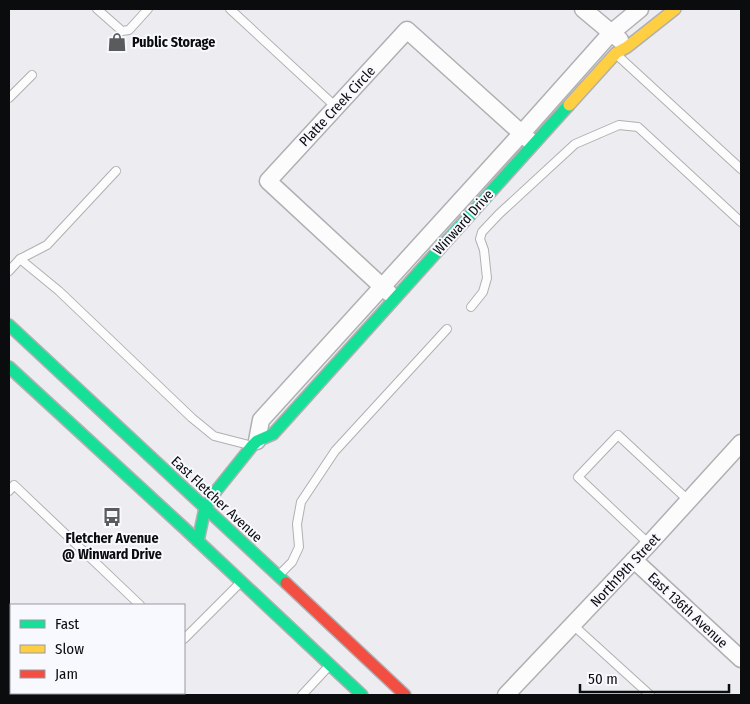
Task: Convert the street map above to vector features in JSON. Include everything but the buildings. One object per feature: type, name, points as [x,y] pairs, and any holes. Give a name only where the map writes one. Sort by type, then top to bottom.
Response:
[{"type":"main road","name":"Winward Drive","points":[[205,508],[251,447],[273,434],[621,50],[675,9]]},
{"type":"main road","name":"East Fletcher Avenue","points":[[9,325],[405,695]]},
{"type":"main road","points":[[9,367],[362,695]]},
{"type":"main road","points":[[198,541],[205,508]]},
{"type":"street","points":[[583,9],[611,33],[621,50]]},
{"type":"street","name":"Winward Drive","points":[[251,447],[261,420],[611,33],[640,9]]},
{"type":"street","name":"Platte Creek Circle","points":[[395,298],[268,181],[407,30],[534,144]]},
{"type":"street","name":"North19th Street","points":[[506,695],[649,544],[741,443]]},
{"type":"street","name":"East 136th Avenue","points":[[634,560],[741,659]]},
{"type":"lane","points":[[97,9],[122,31],[128,30],[148,9]]},
{"type":"lane","points":[[230,9],[336,107]]},
{"type":"lane","points":[[621,50],[741,169]]},
{"type":"lane","points":[[9,98],[32,75]]},
{"type":"lane","points":[[471,307],[483,292],[487,278],[485,257],[480,239],[482,232],[498,214],[575,144],[619,126],[638,127],[741,222]]},
{"type":"lane","points":[[9,271],[20,259],[47,245],[116,171]]},
{"type":"lane","points":[[20,259],[59,291],[192,418],[214,436],[251,447]]},
{"type":"lane","points":[[279,576],[292,562],[299,547],[297,524],[301,502],[335,451],[447,328]]},
{"type":"lane","points":[[649,544],[578,476],[618,435],[688,501]]},
{"type":"lane","points":[[9,491],[14,485],[139,604]]},
{"type":"lane","points":[[185,638],[241,581]]},
{"type":"lane","points":[[573,625],[650,695]]},
{"type":"lane","points":[[302,695],[330,664]]},
{"type":"traffic: fast","points":[[198,541],[205,508],[216,491],[252,446],[257,441],[273,434],[569,105]]},
{"type":"traffic: fast","points":[[9,325],[286,583]]},
{"type":"traffic: fast","points":[[9,367],[362,695]]},
{"type":"traffic: slow","points":[[569,105],[616,53],[627,47],[675,9]]},
{"type":"traffic: jam","points":[[286,583],[405,695]]},
{"type":"place","name":"Public Storage","points":[[117,42]]},
{"type":"place","name":"Fletcher Avenue @ Winward Drive","points":[[112,517]]}]
